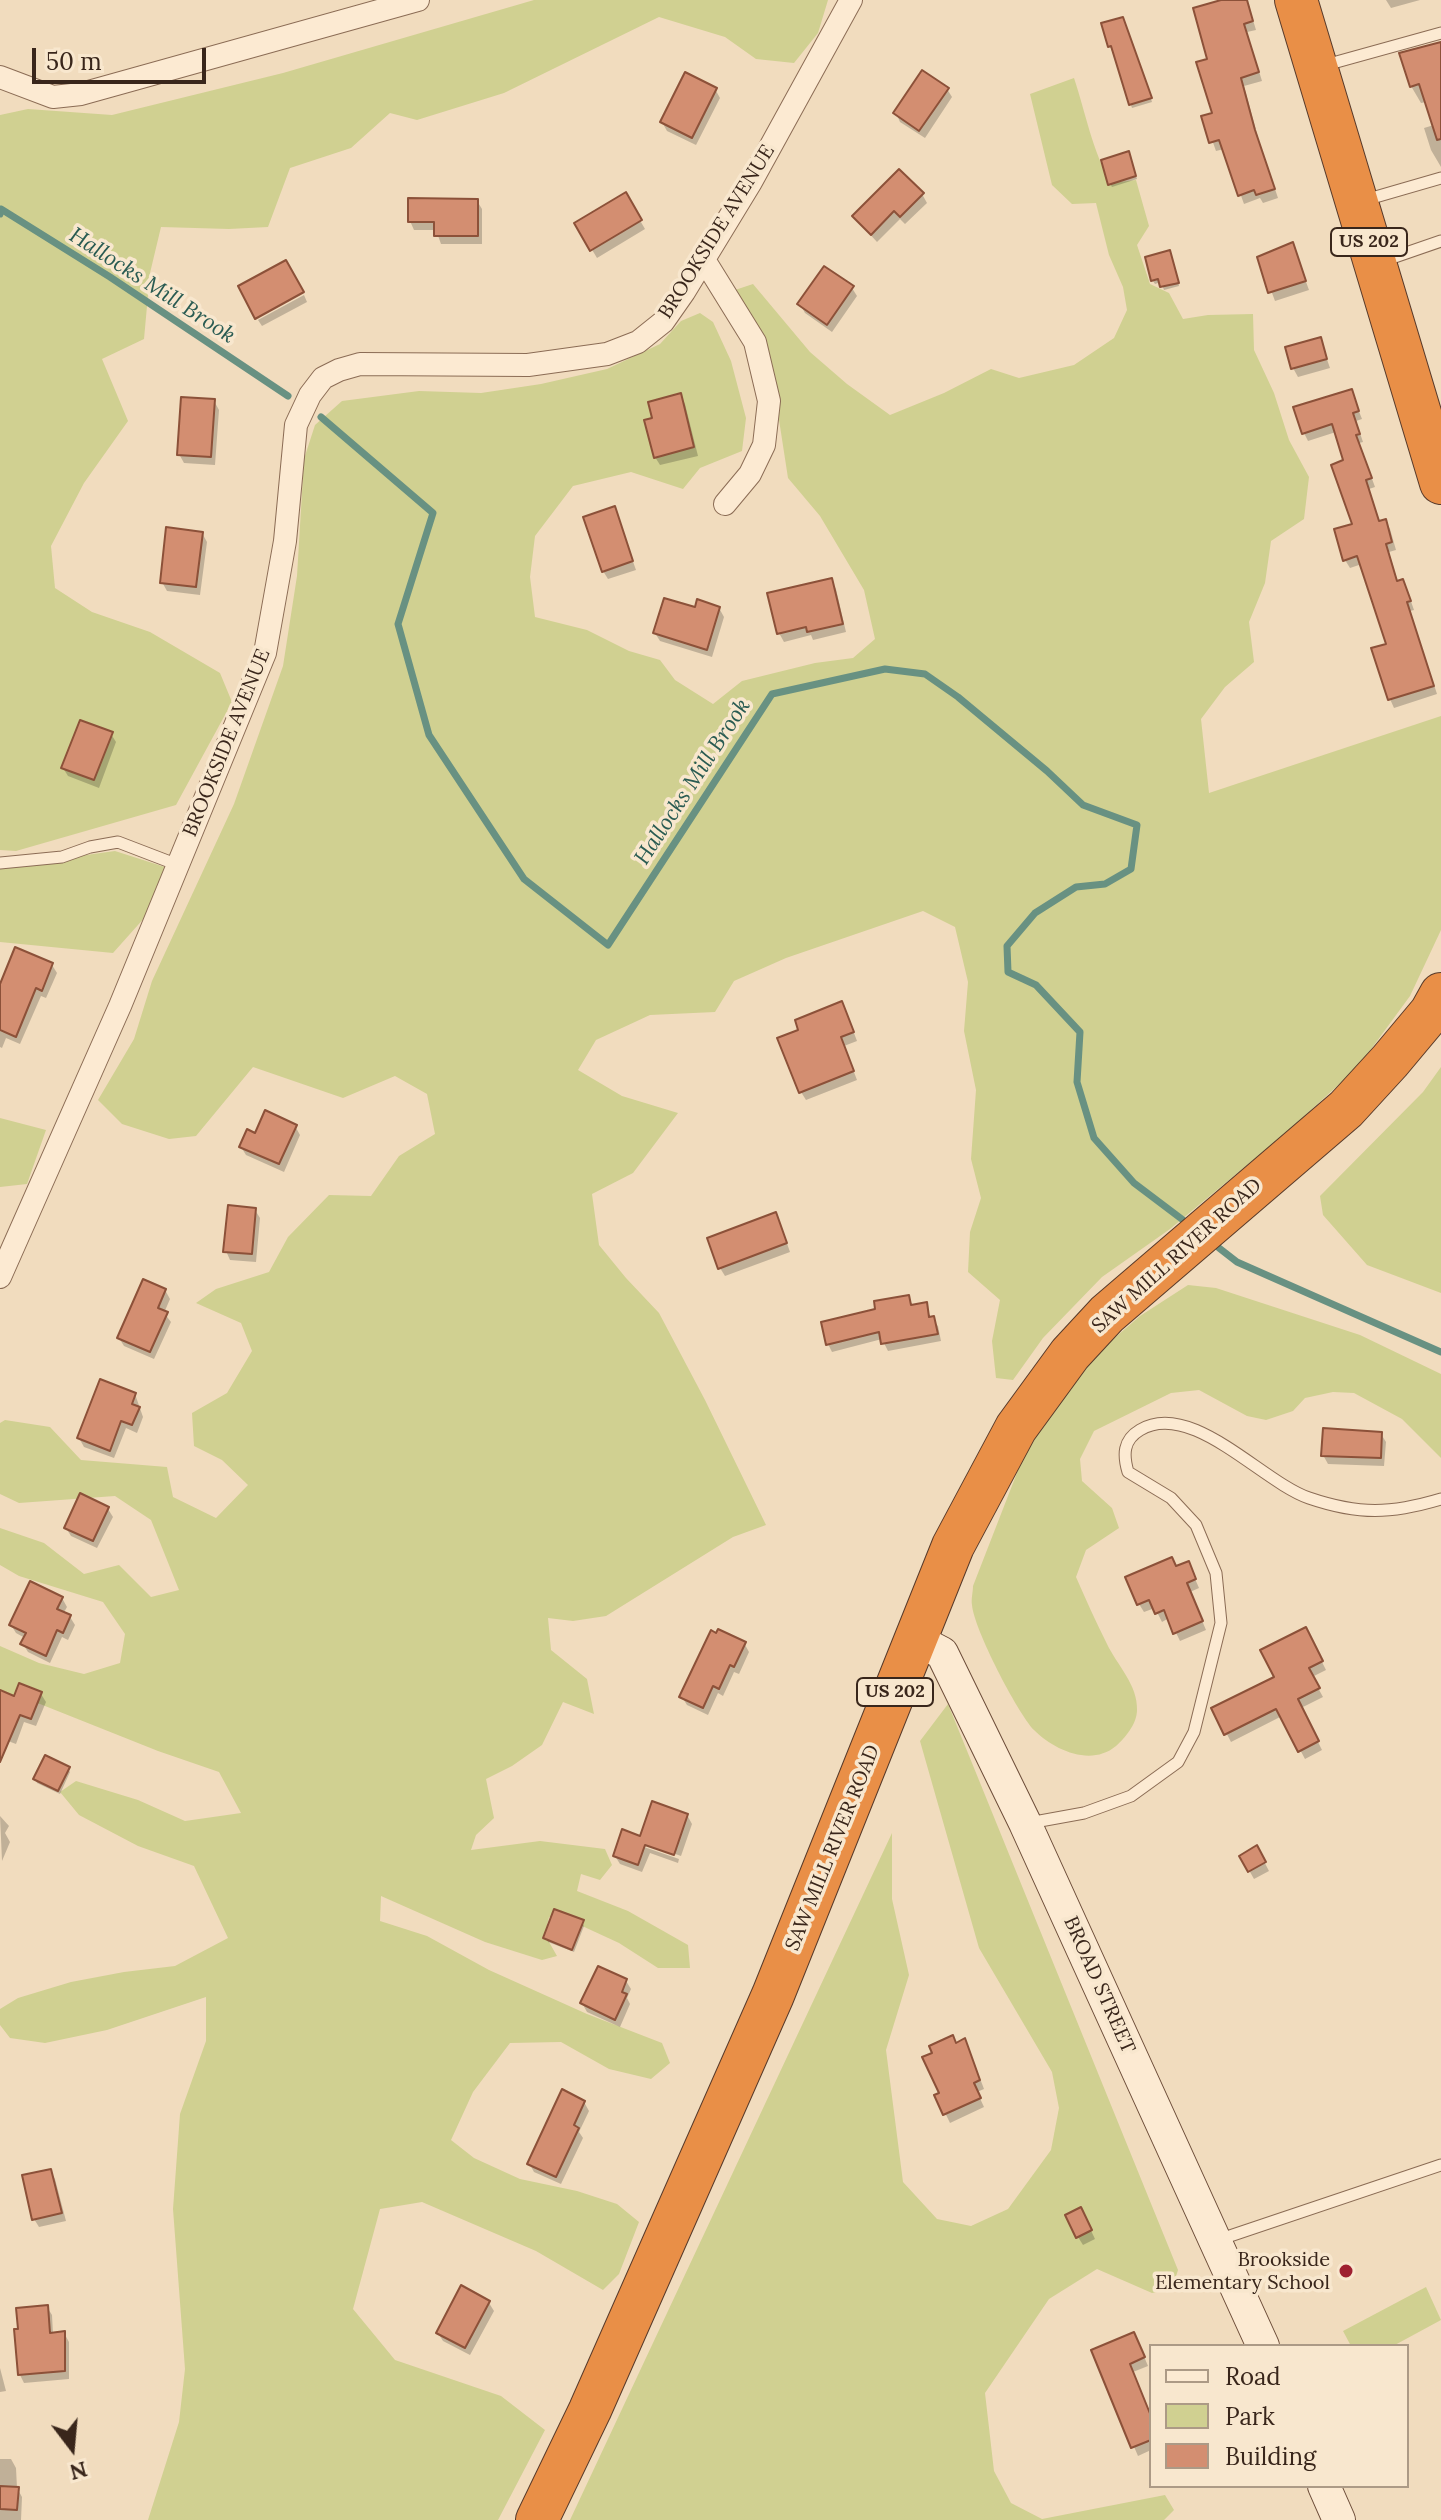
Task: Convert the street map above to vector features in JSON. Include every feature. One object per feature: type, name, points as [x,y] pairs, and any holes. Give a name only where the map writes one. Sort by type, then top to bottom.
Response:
[{"type":"highway","name":"US 202","points":[[1296,0],[1441,483]]},
{"type":"highway","name":"SAW MILL RIVER ROAD","points":[[537,2520],[597,2395],[773,1995],[953,1546],[1016,1428],[1070,1354],[1107,1314],[1346,1109],[1431,1012],[1441,994]]},
{"type":"street","points":[[3,83],[53,97],[81,94],[418,0]]},
{"type":"street","name":"BROOKSIDE AVENUE","points":[[0,1277],[87,1083],[265,653],[285,541],[296,425],[310,395],[323,378],[360,364],[528,365],[607,354],[638,342],[663,322],[751,182],[851,0]]},
{"type":"street","points":[[703,258],[755,342],[769,401],[764,445],[750,474],[725,504]]},
{"type":"street","name":"BROAD STREET","points":[[915,1639],[942,1653],[1025,1823],[1262,2344]]},
{"type":"street","points":[[1325,2488],[1339,2520]]},
{"type":"lane","points":[[1317,68],[1441,33]]},
{"type":"lane","points":[[1357,202],[1441,178]]},
{"type":"lane","points":[[1375,264],[1441,241]]},
{"type":"lane","points":[[0,863],[62,857],[90,847],[118,842],[178,865]]},
{"type":"lane","points":[[1025,1823],[1084,1813],[1131,1796],[1178,1762],[1194,1732],[1221,1623],[1216,1573],[1196,1525],[1171,1498],[1128,1472],[1123,1456],[1131,1436],[1151,1423],[1177,1423],[1214,1439],[1305,1497],[1357,1511],[1405,1509],[1441,1499]]},
{"type":"lane","points":[[1215,2240],[1441,2165]]},
{"type":"green space","points":[[534,0],[828,0],[818,33],[794,63],[756,59],[725,37],[659,17],[504,93],[417,120],[390,113],[351,148],[290,168],[268,227],[161,227],[150,273],[144,339],[102,359],[128,421],[84,483],[51,546],[55,588],[92,612],[150,632],[220,673],[232,702],[176,805],[16,851],[0,850],[0,115],[28,109],[112,115],[283,73]]},
{"type":"green space","points":[[1074,78],[1094,145],[1111,183],[1136,180],[1149,226],[1137,245],[1150,284],[1169,293],[1183,319],[1253,314],[1254,350],[1274,393],[1289,440],[1309,477],[1304,519],[1271,541],[1265,583],[1249,622],[1254,662],[1225,687],[1201,719],[1209,793],[1441,716],[1441,930],[1410,996],[1358,1067],[1288,1131],[1170,1229],[1102,1277],[1043,1338],[1013,1380],[996,1378],[992,1341],[1000,1300],[968,1272],[970,1232],[981,1198],[971,1159],[976,1090],[964,1031],[968,982],[955,927],[923,911],[786,958],[734,981],[715,1012],[650,1015],[596,1040],[578,1070],[622,1096],[678,1113],[633,1173],[592,1194],[599,1245],[659,1313],[766,1525],[733,1537],[606,1616],[573,1621],[548,1618],[551,1650],[587,1679],[594,1714],[563,1702],[542,1745],[486,1779],[494,1818],[476,1835],[471,1850],[540,1841],[605,1849],[612,1865],[600,1880],[581,1874],[577,1891],[628,1911],[688,1945],[690,1968],[658,1968],[619,1943],[580,1925],[549,1917],[545,1935],[557,1956],[542,1960],[485,1942],[381,1896],[380,1921],[427,1936],[489,1970],[587,2014],[662,2043],[670,2063],[651,2079],[609,2069],[561,2042],[510,2043],[473,2092],[451,2140],[474,2158],[520,2179],[577,2191],[617,2204],[639,2222],[619,2274],[603,2290],[536,2251],[422,2202],[380,2209],[353,2309],[395,2360],[501,2396],[545,2430],[498,2520],[148,2520],[179,2422],[185,2369],[173,2209],[180,2114],[206,2041],[206,1997],[107,2030],[45,2043],[10,2038],[0,2025],[0,2009],[18,1998],[71,1982],[175,1966],[228,1938],[194,1866],[138,1846],[79,1815],[60,1792],[76,1781],[138,1800],[185,1821],[241,1813],[219,1772],[40,1704],[0,1695],[0,1646],[39,1663],[84,1674],[120,1663],[125,1634],[103,1602],[19,1576],[0,1565],[0,1528],[44,1543],[84,1574],[119,1565],[151,1597],[179,1590],[151,1520],[115,1496],[19,1503],[0,1494],[0,1423],[5,1420],[50,1427],[81,1460],[167,1467],[173,1497],[216,1518],[248,1485],[222,1460],[194,1446],[192,1413],[227,1393],[252,1351],[241,1323],[196,1303],[216,1289],[269,1272],[288,1237],[329,1195],[371,1196],[399,1156],[435,1134],[427,1094],[395,1076],[343,1098],[253,1067],[196,1136],[169,1139],[122,1124],[98,1100],[134,1039],[152,981],[234,804],[283,666],[297,576],[304,459],[315,425],[342,401],[419,391],[481,393],[607,369],[660,344],[681,321],[700,313],[713,322],[731,361],[746,418],[742,451],[700,468],[683,489],[631,472],[573,486],[535,536],[530,577],[535,617],[587,630],[629,651],[660,660],[675,680],[713,704],[742,681],[815,663],[853,658],[875,639],[864,590],[820,516],[788,478],[767,342],[735,290],[753,284],[810,352],[890,415],[991,369],[1019,378],[1074,365],[1114,338],[1127,310],[1123,287],[1109,255],[1096,203],[1072,204],[1052,185],[1030,94]]},
{"type":"green space","points":[[115,851],[168,868],[146,916],[113,953],[0,942],[0,867]]},
{"type":"green space","points":[[1441,1067],[1441,1293],[1367,1265],[1323,1215],[1320,1196],[1423,1092]]},
{"type":"green space","points":[[0,1118],[46,1130],[27,1184],[0,1187]]},
{"type":"green space","points":[[1188,1285],[1216,1288],[1360,1335],[1441,1374],[1441,1458],[1402,1419],[1354,1393],[1333,1392],[1305,1398],[1293,1411],[1266,1420],[1247,1416],[1199,1390],[1171,1393],[1094,1431],[1080,1459],[1082,1481],[1112,1508],[1119,1528],[1086,1550],[1076,1577],[1107,1644],[1131,1684],[1137,1710],[1133,1725],[1116,1746],[1095,1755],[1073,1753],[1042,1737],[1017,1706],[980,1632],[972,1605],[973,1586],[1029,1442],[1089,1360],[1140,1316]]},
{"type":"green space","points":[[948,1704],[1178,2270],[1172,2289],[1152,2293],[1097,2269],[1049,2299],[985,2393],[994,2471],[1011,2503],[1042,2519],[1165,2495],[1174,2510],[1164,2520],[570,2520],[892,1833],[892,1899],[909,1975],[886,2050],[903,2182],[937,2219],[971,2226],[1008,2209],[1051,2150],[1059,2108],[1052,2072],[979,1948],[920,1741]]},
{"type":"green space","points":[[1426,2287],[1441,2320],[1397,2344],[1350,2344],[1343,2331]]},
{"type":"building","points":[[1221,0],[1247,0],[1253,21],[1244,24],[1259,72],[1241,78],[1275,189],[1256,195],[1254,190],[1238,196],[1219,140],[1209,143],[1201,116],[1212,113],[1196,62],[1207,59],[1193,8]]},
{"type":"building","points":[[1123,17],[1152,98],[1129,105],[1101,23]]},
{"type":"building","points":[[1441,42],[1441,139],[1437,140],[1419,84],[1410,87],[1399,53]]},
{"type":"building","points":[[922,70],[949,88],[919,131],[893,113]]},
{"type":"building","points":[[685,72],[717,88],[692,138],[660,122]]},
{"type":"building","points":[[1129,151],[1136,176],[1108,185],[1101,160]]},
{"type":"building","points":[[899,169],[924,193],[900,217],[894,211],[871,235],[852,216]]},
{"type":"building","points":[[626,192],[642,220],[590,251],[574,223]]},
{"type":"building","points":[[408,198],[478,199],[478,236],[434,236],[434,222],[408,222]]},
{"type":"building","points":[[1293,242],[1306,281],[1268,293],[1257,257]]},
{"type":"building","points":[[1170,250],[1179,283],[1160,287],[1158,279],[1151,281],[1145,257]]},
{"type":"building","points":[[286,260],[304,292],[255,319],[238,286]]},
{"type":"building","points":[[824,266],[854,286],[827,325],[797,304]]},
{"type":"building","points":[[1321,337],[1327,359],[1291,369],[1285,347]]},
{"type":"building","points":[[1352,389],[1359,411],[1353,413],[1360,434],[1356,435],[1372,478],[1366,480],[1379,521],[1386,519],[1392,542],[1386,544],[1397,581],[1403,579],[1411,601],[1407,602],[1434,686],[1388,700],[1371,648],[1386,644],[1357,556],[1343,561],[1334,529],[1352,524],[1331,465],[1343,460],[1332,424],[1302,434],[1293,407]]},
{"type":"building","points":[[681,393],[694,447],[654,458],[644,420],[652,418],[648,402]]},
{"type":"building","points":[[181,397],[215,399],[211,457],[177,455]]},
{"type":"building","points":[[615,506],[633,561],[602,572],[583,517]]},
{"type":"building","points":[[166,527],[203,532],[196,587],[160,583]]},
{"type":"building","points":[[832,578],[843,624],[807,632],[806,627],[777,634],[767,593]]},
{"type":"building","points":[[664,598],[695,607],[697,599],[720,607],[707,650],[653,633]]},
{"type":"building","points":[[80,720],[113,732],[94,780],[61,768]]},
{"type":"building","points":[[15,947],[53,963],[42,991],[36,988],[16,1037],[0,1030],[0,984]]},
{"type":"building","points":[[842,1001],[854,1032],[841,1037],[854,1071],[799,1093],[777,1038],[798,1030],[795,1020]]},
{"type":"building","points":[[265,1110],[297,1125],[279,1164],[239,1147],[247,1129],[255,1133]]},
{"type":"building","points":[[228,1205],[256,1208],[252,1254],[223,1252]]},
{"type":"building","points":[[776,1212],[787,1243],[718,1269],[707,1238]]},
{"type":"building","points":[[143,1279],[166,1289],[158,1308],[168,1312],[150,1352],[117,1338]]},
{"type":"building","points":[[909,1295],[911,1305],[927,1302],[929,1317],[934,1316],[938,1334],[881,1344],[879,1332],[826,1345],[821,1322],[875,1309],[874,1301]]},
{"type":"building","points":[[100,1379],[136,1393],[132,1404],[140,1407],[132,1425],[121,1421],[110,1451],[77,1438]]},
{"type":"building","points":[[1323,1428],[1382,1432],[1381,1458],[1321,1456]]},
{"type":"building","points":[[80,1493],[109,1507],[93,1541],[64,1528]]},
{"type":"building","points":[[1172,1557],[1176,1566],[1189,1561],[1196,1579],[1187,1583],[1203,1621],[1173,1634],[1164,1610],[1155,1614],[1149,1600],[1137,1605],[1125,1577]]},
{"type":"building","points":[[30,1581],[63,1597],[57,1609],[71,1615],[63,1633],[57,1630],[46,1656],[20,1644],[26,1633],[9,1625]]},
{"type":"building","points":[[1306,1627],[1323,1661],[1309,1668],[1320,1688],[1298,1699],[1319,1741],[1298,1752],[1276,1709],[1224,1735],[1211,1708],[1274,1677],[1260,1650]]},
{"type":"building","points":[[718,1629],[746,1642],[734,1667],[730,1665],[719,1689],[713,1686],[703,1708],[679,1697],[711,1630],[716,1633]]},
{"type":"building","points":[[19,1683],[42,1692],[31,1719],[20,1715],[0,1762],[0,1690],[14,1696]]},
{"type":"building","points":[[45,1755],[70,1767],[58,1791],[33,1779]]},
{"type":"building","points":[[652,1801],[688,1814],[674,1855],[645,1845],[638,1865],[613,1856],[622,1829],[640,1836]]},
{"type":"building","points":[[1257,1845],[1266,1862],[1248,1872],[1239,1856]]},
{"type":"building","points":[[554,1909],[584,1920],[572,1950],[543,1938]]},
{"type":"building","points":[[598,1966],[627,1979],[622,1992],[627,1994],[615,2020],[580,2003]]},
{"type":"building","points":[[953,2035],[956,2043],[965,2038],[980,2080],[974,2083],[981,2098],[943,2115],[934,2095],[939,2093],[922,2057],[932,2053],[929,2046]]},
{"type":"building","points":[[562,2089],[585,2101],[574,2125],[579,2128],[556,2177],[527,2164]]},
{"type":"building","points":[[51,2169],[62,2213],[32,2220],[22,2175]]},
{"type":"building","points":[[1081,2207],[1092,2230],[1076,2238],[1065,2215]]},
{"type":"building","points":[[461,2285],[490,2301],[465,2348],[436,2333]]},
{"type":"building","points":[[48,2305],[50,2333],[65,2331],[65,2371],[18,2375],[14,2329],[18,2329],[16,2308]]},
{"type":"building","points":[[1134,2332],[1145,2357],[1130,2364],[1149,2411],[1149,2441],[1131,2448],[1091,2350]]},
{"type":"building","points":[[0,2486],[19,2487],[17,2510],[0,2509]]},
{"type":"waterway","name":"Hallocks Mill Brook","points":[[0,214],[1,209],[110,277],[288,396]]},
{"type":"waterway","name":"Hallocks Mill Brook","points":[[321,417],[433,513],[398,624],[429,735],[524,879],[608,945],[772,694],[885,669],[925,674],[958,697],[1083,805],[1137,825],[1131,869],[1105,884],[1076,887],[1035,913],[1007,946],[1008,972],[1036,985],[1080,1032],[1077,1082],[1094,1138],[1134,1183],[1183,1220]]},
{"type":"waterway","name":"Hallocks Mill Brook","points":[[1219,1248],[1237,1262],[1441,1352]]},
{"type":"place","name":"Brookside Elementary School","points":[[1346,2271]]}]
